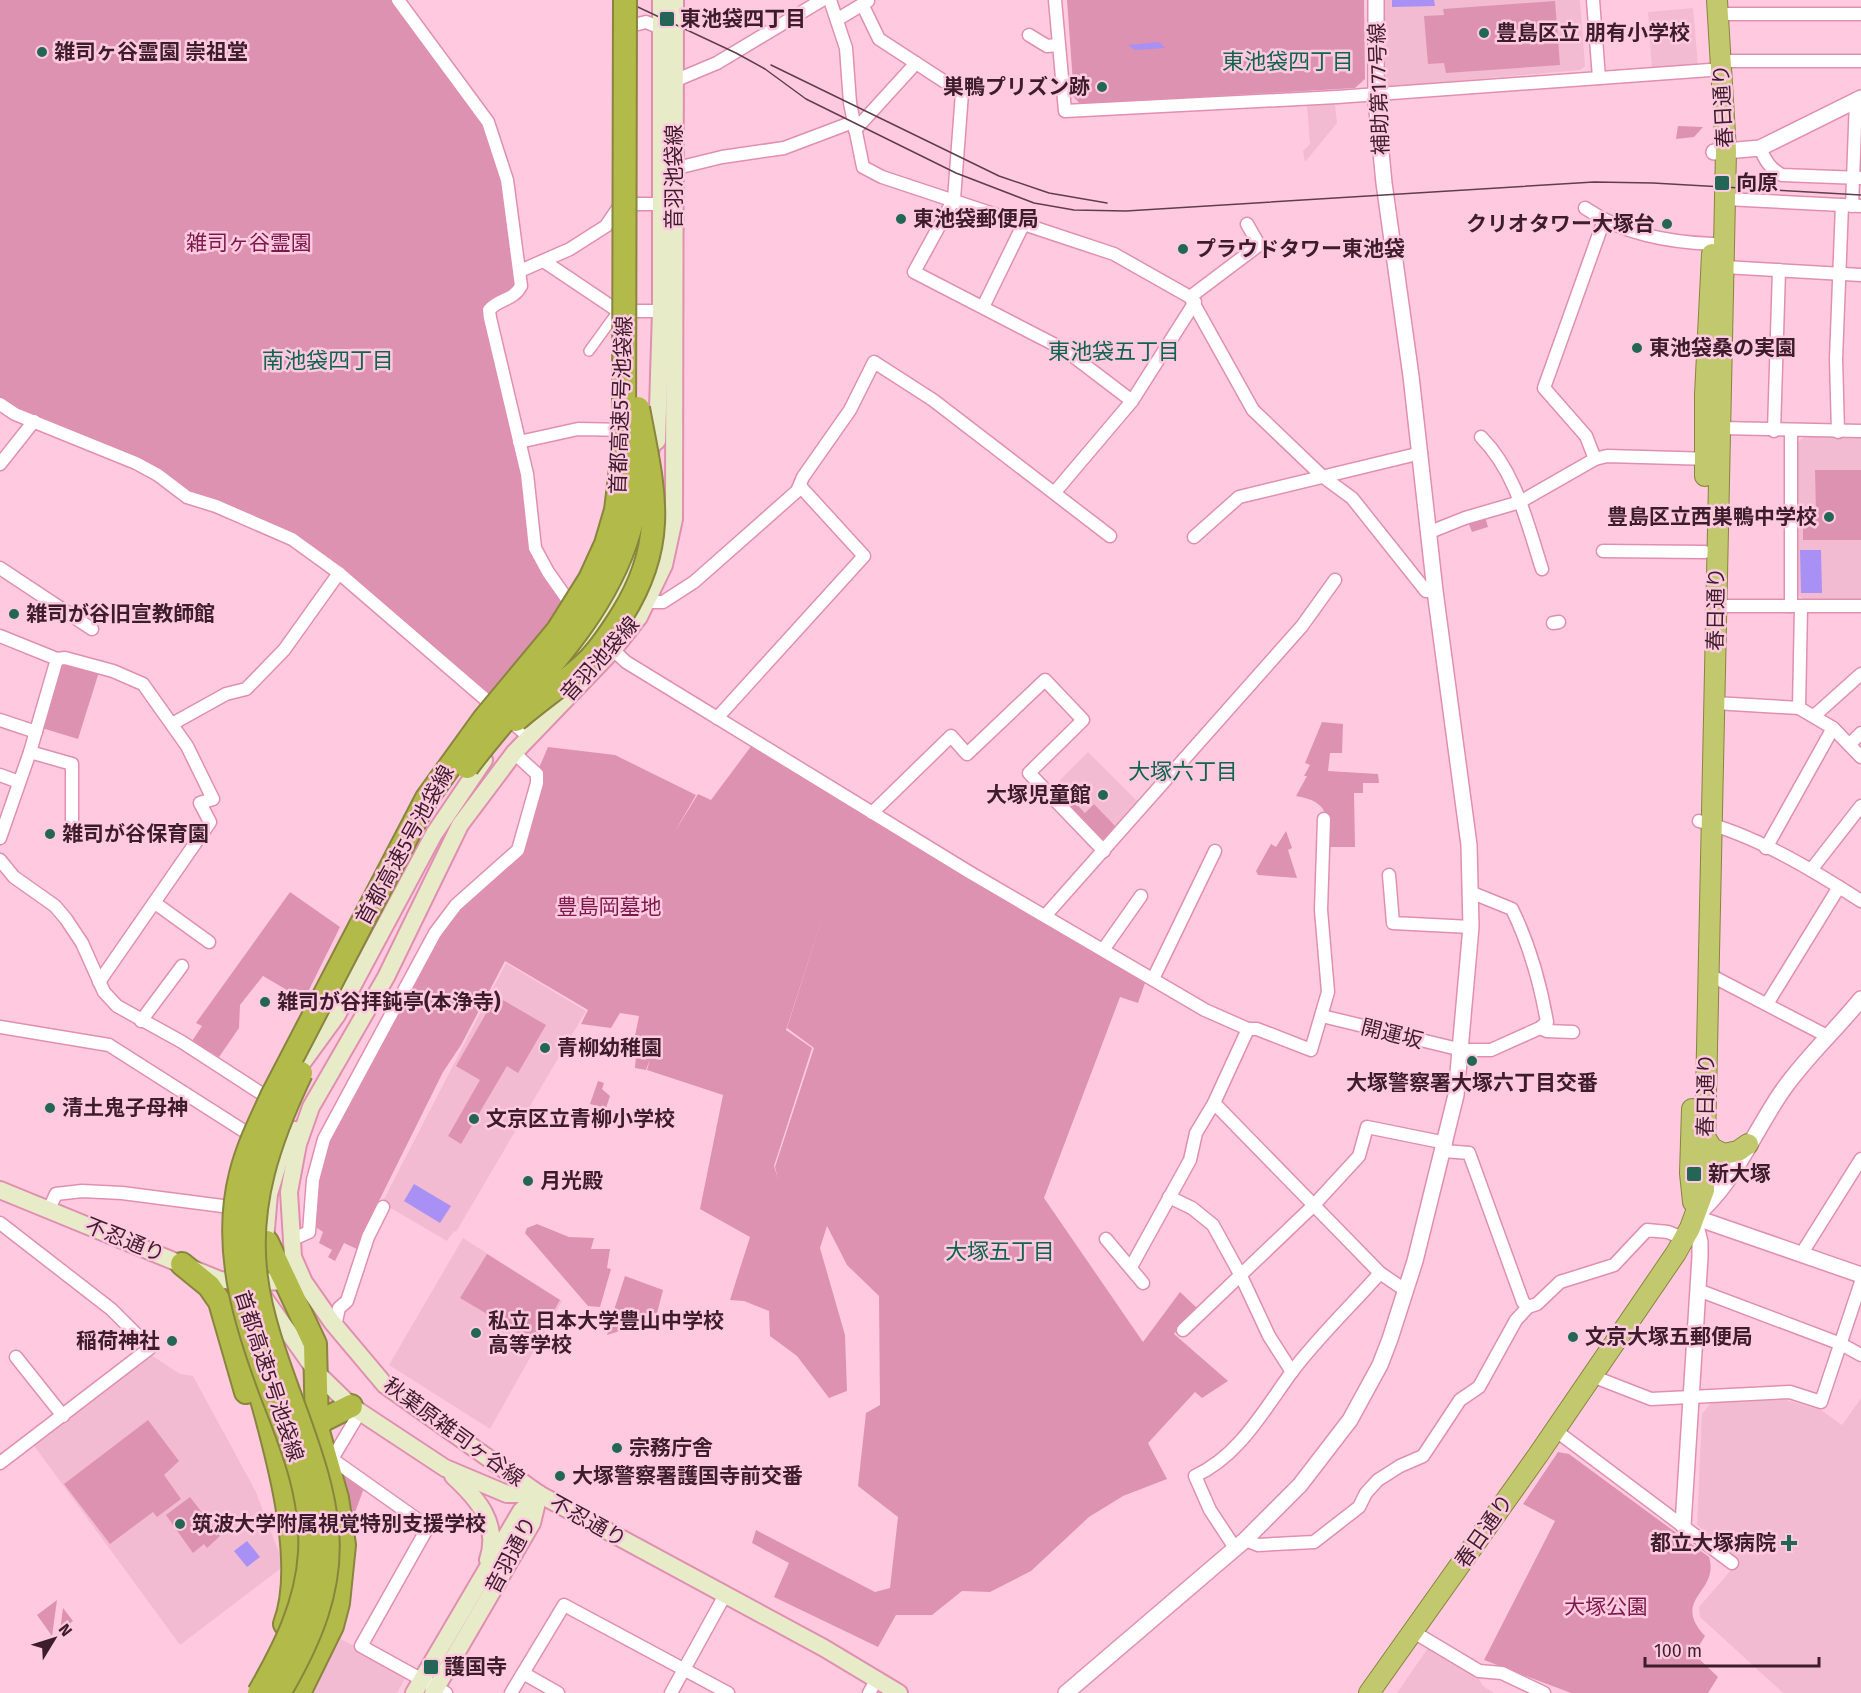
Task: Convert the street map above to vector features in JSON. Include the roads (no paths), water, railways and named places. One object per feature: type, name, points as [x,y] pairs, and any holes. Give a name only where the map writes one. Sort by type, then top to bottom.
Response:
[{"type":"highway","name":"首都高速5号池袋線","points":[[259,1693],[287,1641],[301,1604],[308,1573],[310,1537],[299,1468],[255,1346],[239,1284],[234,1234],[241,1175],[255,1134],[291,1058],[417,816],[464,744],[570,612],[590,579],[611,528],[621,480],[624,444],[625,0]]},
{"type":"highway","name":"首都高速5号池袋線","points":[[279,1693],[303,1649],[318,1612],[326,1575],[328,1534],[322,1492],[314,1463],[278,1364],[261,1306],[254,1254],[257,1191],[274,1136],[303,1067],[423,834],[476,754],[583,623],[615,570],[629,533],[634,508],[638,408],[639,0]]},
{"type":"highway","name":"春日通り","points":[[1369,1693],[1555,1430],[1685,1239],[1704,1190],[1708,974],[1705,822],[1706,552],[1712,459],[1721,428],[1726,199],[1720,152],[1713,5]]},
{"type":"highway","name":"春日通り","points":[[1694,1217],[1690,1173],[1705,822],[1714,703],[1712,459],[1705,395],[1720,152]]},
{"type":"highway","points":[[1705,1137],[1712,1148],[1724,1154],[1738,1151],[1748,1144]]},
{"type":"highway","points":[[267,1242],[294,1282],[315,1344],[318,1374],[317,1428],[337,1498],[344,1545],[343,1567],[332,1626],[299,1693]]},
{"type":"highway","points":[[182,1264],[209,1286],[238,1336],[281,1467],[291,1554],[292,1594],[287,1621],[253,1693]]},
{"type":"highway","points":[[238,1336],[242,1309],[252,1281]]},
{"type":"highway","points":[[317,1428],[323,1420],[356,1409]]},
{"type":"main road","name":"音羽池袋線","points":[[279,1097],[337,1015],[451,806],[474,772],[595,632],[626,583],[642,547],[655,486],[657,432],[661,311],[661,0]]},
{"type":"main road","name":"音羽池袋線","points":[[252,1281],[261,1264],[267,1242],[269,1194],[279,1161],[386,977],[460,825],[528,736],[613,650],[647,602],[664,566],[674,519],[675,0]]},
{"type":"main road","name":"音羽池袋線","points":[[252,1281],[243,1254],[243,1209],[247,1182],[259,1141],[279,1097],[419,824],[460,760],[500,711],[574,609],[595,590],[613,553],[657,432]]},
{"type":"main road","name":"音羽池袋線","points":[[294,1282],[288,1192],[292,1168],[311,1107]]},
{"type":"main road","name":"不忍通り","points":[[0,1190],[220,1280],[294,1282]]},
{"type":"main road","name":"不忍通り","points":[[252,1281],[318,1374],[356,1409],[445,1468],[507,1494],[539,1494],[725,1595],[873,1686],[899,1693]]},
{"type":"main road","name":"秋葉原雑司ヶ谷線","points":[[294,1282],[385,1385],[539,1494]]},
{"type":"main road","points":[[445,1468],[478,1501],[491,1530],[489,1557],[476,1585]]},
{"type":"main road","name":"音羽通り","points":[[430,1689],[476,1585],[520,1511],[539,1494]]},
{"type":"main road","name":"音羽通り","points":[[430,1689],[532,1523],[539,1494]]},
{"type":"street","points":[[398,0],[488,122],[507,180],[520,271],[520,286],[514,296],[489,310],[527,474],[535,548],[574,609],[626,662],[872,813],[1205,1010],[1248,1029],[1257,1029],[1311,1050],[1328,992],[1321,900],[1324,819]]},
{"type":"street","points":[[674,81],[717,63],[822,0]]},
{"type":"street","points":[[830,0],[846,48],[854,126],[863,167],[882,177],[954,199],[1114,254],[1193,300],[1253,410],[1322,476],[1352,498],[1426,591],[1435,591]]},
{"type":"street","points":[[1055,0],[1065,111],[1376,94],[1599,78],[1715,66],[1861,61]]},
{"type":"street","name":"補助第177号線","points":[[1066,1693],[1240,1544],[1300,1485],[1350,1420],[1380,1365],[1406,1290],[1445,1147],[1462,1050],[1471,927],[1466,807],[1435,591],[1421,453],[1384,178],[1376,94],[1376,0]]},
{"type":"street","points":[[1593,0],[1599,78]]},
{"type":"street","points":[[1845,0],[1845,14]]},
{"type":"street","points":[[838,19],[866,3],[879,39],[962,93],[954,199],[914,272],[1065,351],[1132,401]]},
{"type":"street","points":[[1713,5],[1861,14]]},
{"type":"street","points":[[574,609],[606,515],[621,430],[622,27],[646,22],[661,28]]},
{"type":"street","points":[[1029,35],[1047,45],[1058,45]]},
{"type":"street","points":[[673,169],[722,157],[784,148],[854,126],[916,63]]},
{"type":"street","points":[[1720,152],[1760,148],[1859,99],[1857,178],[1839,273],[1838,432]]},
{"type":"street","points":[[1760,148],[1774,171],[1782,175],[1857,178]]},
{"type":"street","points":[[1726,199],[1852,206]]},
{"type":"street","points":[[520,271],[545,262],[606,226],[621,204]]},
{"type":"street","points":[[621,204],[661,204]]},
{"type":"street","points":[[1584,208],[1604,220],[1653,239],[1713,244]]},
{"type":"street","points":[[1595,459],[1586,436],[1544,388],[1604,220]]},
{"type":"street","points":[[983,307],[1024,223]]},
{"type":"street","points":[[1055,492],[1132,401],[1193,300],[1258,245],[1247,224]]},
{"type":"street","points":[[545,262],[620,311],[661,311]]},
{"type":"street","points":[[1724,267],[1861,275]]},
{"type":"street","points":[[1774,431],[1779,270]]},
{"type":"street","points":[[589,351],[620,311]]},
{"type":"street","points":[[647,602],[663,602],[694,582],[800,486],[850,410],[874,362],[933,400],[1110,536]]},
{"type":"street","points":[[0,404],[15,414],[136,463],[158,474],[187,497],[216,506],[292,539],[339,573],[528,736]]},
{"type":"street","points":[[0,464],[34,421]]},
{"type":"street","points":[[1721,428],[1791,432],[1861,431]]},
{"type":"street","points":[[519,442],[578,429],[657,432]]},
{"type":"street","points":[[1791,432],[1799,708]]},
{"type":"street","points":[[1481,437],[1498,454],[1520,502],[1542,569]]},
{"type":"street","points":[[1194,537],[1239,497],[1421,453]]},
{"type":"street","points":[[1430,532],[1465,518],[1520,502],[1595,459],[1607,456],[1712,459]]},
{"type":"street","points":[[717,718],[864,556],[800,486]]},
{"type":"street","points":[[1603,552],[1706,552]]},
{"type":"street","points":[[0,568],[92,629]]},
{"type":"street","points":[[172,724],[226,694],[246,689],[284,650],[339,573]]},
{"type":"street","points":[[1045,916],[1297,631],[1335,580]]},
{"type":"street","points":[[1715,606],[1861,606]]},
{"type":"street","points":[[0,636],[57,659],[65,658],[113,671],[143,684],[172,724],[213,799],[200,803],[210,822],[99,982]]},
{"type":"street","points":[[0,838],[30,752],[57,659]]},
{"type":"street","points":[[1814,716],[1861,674]]},
{"type":"street","points":[[872,813],[951,736],[967,754],[1045,680],[1083,720],[1029,773],[1104,851]]},
{"type":"street","points":[[1714,703],[1799,708],[1833,728],[1861,757]]},
{"type":"street","points":[[0,720],[36,732]]},
{"type":"street","points":[[1766,848],[1833,728]]},
{"type":"street","points":[[1850,744],[1861,734]]},
{"type":"street","points":[[30,752],[72,764],[72,820]]},
{"type":"street","points":[[291,1240],[309,1232],[313,1180],[324,1139],[435,933],[456,905],[518,850],[537,783],[537,774],[514,753]]},
{"type":"street","points":[[0,776],[19,782]]},
{"type":"street","points":[[1811,870],[1861,806]]},
{"type":"street","points":[[1705,822],[1811,870],[1861,901]]},
{"type":"street","points":[[1153,980],[1215,851]]},
{"type":"street","points":[[0,860],[14,878],[55,906],[66,919],[82,943],[99,982],[117,1006],[279,1097],[284,1093],[293,1094],[311,1107]]},
{"type":"street","points":[[1389,875],[1393,923],[1471,927]]},
{"type":"street","points":[[1767,1004],[1839,887]]},
{"type":"street","points":[[1470,892],[1512,909],[1530,947],[1539,978],[1547,1022],[1540,1028],[1547,1031],[1573,1032]]},
{"type":"street","points":[[1103,950],[1141,896]]},
{"type":"street","points":[[155,903],[209,942]]},
{"type":"street","points":[[141,1021],[182,966]]},
{"type":"street","points":[[1708,974],[1829,1037]]},
{"type":"street","points":[[1694,1217],[1713,1200],[1792,1077],[1861,999]]},
{"type":"street","name":"開運坂","points":[[1322,1016],[1462,1050],[1491,1050],[1540,1028]]},
{"type":"street","points":[[0,1028],[109,1045],[259,1141]]},
{"type":"street","points":[[1131,1268],[1190,1160],[1196,1133],[1214,1103],[1248,1029]]},
{"type":"street","points":[[1214,1103],[1380,1273],[1406,1290]]},
{"type":"street","points":[[1183,1330],[1313,1206],[1359,1156],[1367,1126],[1469,1154],[1523,1302],[1528,1307]]},
{"type":"street","points":[[1802,1253],[1861,1159]]},
{"type":"street","points":[[49,1209],[56,1194],[82,1191],[243,1209]]},
{"type":"street","points":[[1169,1197],[1192,1208],[1213,1225],[1241,1276],[1269,1336],[1292,1372]]},
{"type":"street","points":[[335,1326],[339,1308],[348,1301],[368,1237],[383,1207]]},
{"type":"street","points":[[1694,1217],[1861,1275]]},
{"type":"street","points":[[1683,1525],[1700,1242],[1694,1217]]},
{"type":"street","points":[[0,1223],[111,1310],[150,1348],[0,1463]]},
{"type":"street","points":[[1380,1273],[1292,1372],[1256,1424],[1219,1460],[1195,1476],[1210,1510],[1240,1544],[1314,1542],[1359,1507],[1366,1493],[1378,1480],[1400,1466],[1423,1456],[1430,1442],[1460,1400],[1479,1387],[1516,1320],[1528,1307],[1537,1304],[1560,1282],[1614,1264],[1647,1230],[1668,1232],[1685,1239]]},
{"type":"street","points":[[1106,1239],[1143,1283]]},
{"type":"street","points":[[1592,1376],[1651,1399],[1790,1392],[1821,1402],[1861,1282]]},
{"type":"street","points":[[1698,1290],[1841,1344],[1861,1355]]},
{"type":"street","points":[[16,1357],[63,1416]]},
{"type":"street","points":[[356,1409],[333,1459],[428,1527],[361,1646],[430,1689]]},
{"type":"street","points":[[1555,1430],[1732,1563]]},
{"type":"street","points":[[671,1693],[725,1595]]},
{"type":"street","points":[[511,1693],[564,1605],[728,1693]]},
{"type":"street","points":[[1413,1631],[1479,1671],[1502,1673],[1544,1693]]},
{"type":"street","points":[[523,1673],[558,1693]]},
{"type":"tram line","points":[[623,0],[736,53],[765,69],[806,99],[956,173],[1034,203],[1074,210],[1126,211],[1594,182],[1653,183],[1861,195]]},
{"type":"tram line","points":[[771,65],[999,176],[1049,193],[1107,203]]},
{"type":"place","name":"東池袋四丁目","points":[[667,19]]},
{"type":"place","name":"豊島区立 朋有小学校","points":[[1484,33]]},
{"type":"place","name":"雑司ヶ谷霊園 崇祖堂","points":[[42,52]]},
{"type":"place","name":"巣鴨プリズン跡","points":[[1102,87]]},
{"type":"place","name":"向原","points":[[1722,183]]},
{"type":"place","name":"東池袋郵便局","points":[[901,219]]},
{"type":"place","name":"クリオタワー大塚台","points":[[1667,224]]},
{"type":"place","name":"プラウドタワー東池袋","points":[[1183,249]]},
{"type":"place","name":"東池袋桑の実園","points":[[1637,348]]},
{"type":"place","name":"豊島区立西巣鴨中学校","points":[[1829,517]]},
{"type":"place","name":"雑司が谷旧宣教師館","points":[[14,614]]},
{"type":"place","name":"大塚児童館","points":[[1103,795]]},
{"type":"place","name":"雑司が谷保育園","points":[[50,834]]},
{"type":"place","name":"雑司が谷拝鈍亭(本浄寺)","points":[[265,1002]]},
{"type":"place","name":"青柳幼稚園","points":[[545,1048]]},
{"type":"place","name":"大塚警察署大塚六丁目交番","points":[[1472,1061]]},
{"type":"place","name":"清土鬼子母神","points":[[50,1108]]},
{"type":"place","name":"文京区立青柳小学校","points":[[474,1119]]},
{"type":"place","name":"新大塚","points":[[1694,1174]]},
{"type":"place","name":"月光殿","points":[[528,1181]]},
{"type":"place","name":"私立 日本大学豊山中学校 高等学校","points":[[476,1333]]},
{"type":"place","name":"文京大塚五郵便局","points":[[1573,1337]]},
{"type":"place","name":"稲荷神社","points":[[172,1341]]},
{"type":"place","name":"宗務庁舎","points":[[617,1448]]},
{"type":"place","name":"大塚警察署護国寺前交番","points":[[560,1476]]},
{"type":"place","name":"筑波大学附属視覚特別支援学校","points":[[180,1524]]},
{"type":"place","name":"都立大塚病院","points":[[1789,1543]]},
{"type":"place","name":"護国寺","points":[[431,1667]]},
{"type":"district","name":"東池袋四丁目","points":[[1288,61]]},
{"type":"district","name":"東池袋五丁目","points":[[1114,351]]},
{"type":"district","name":"南池袋四丁目","points":[[328,360]]},
{"type":"district","name":"大塚六丁目","points":[[1183,771]]},
{"type":"district","name":"大塚五丁目","points":[[1000,1251]]},
{"type":"park label","name":"雑司ヶ谷霊園","points":[[249,243]]},
{"type":"park label","name":"豊島岡墓地","points":[[609,907]]},
{"type":"park label","name":"大塚公園","points":[[1606,1607]]}]
